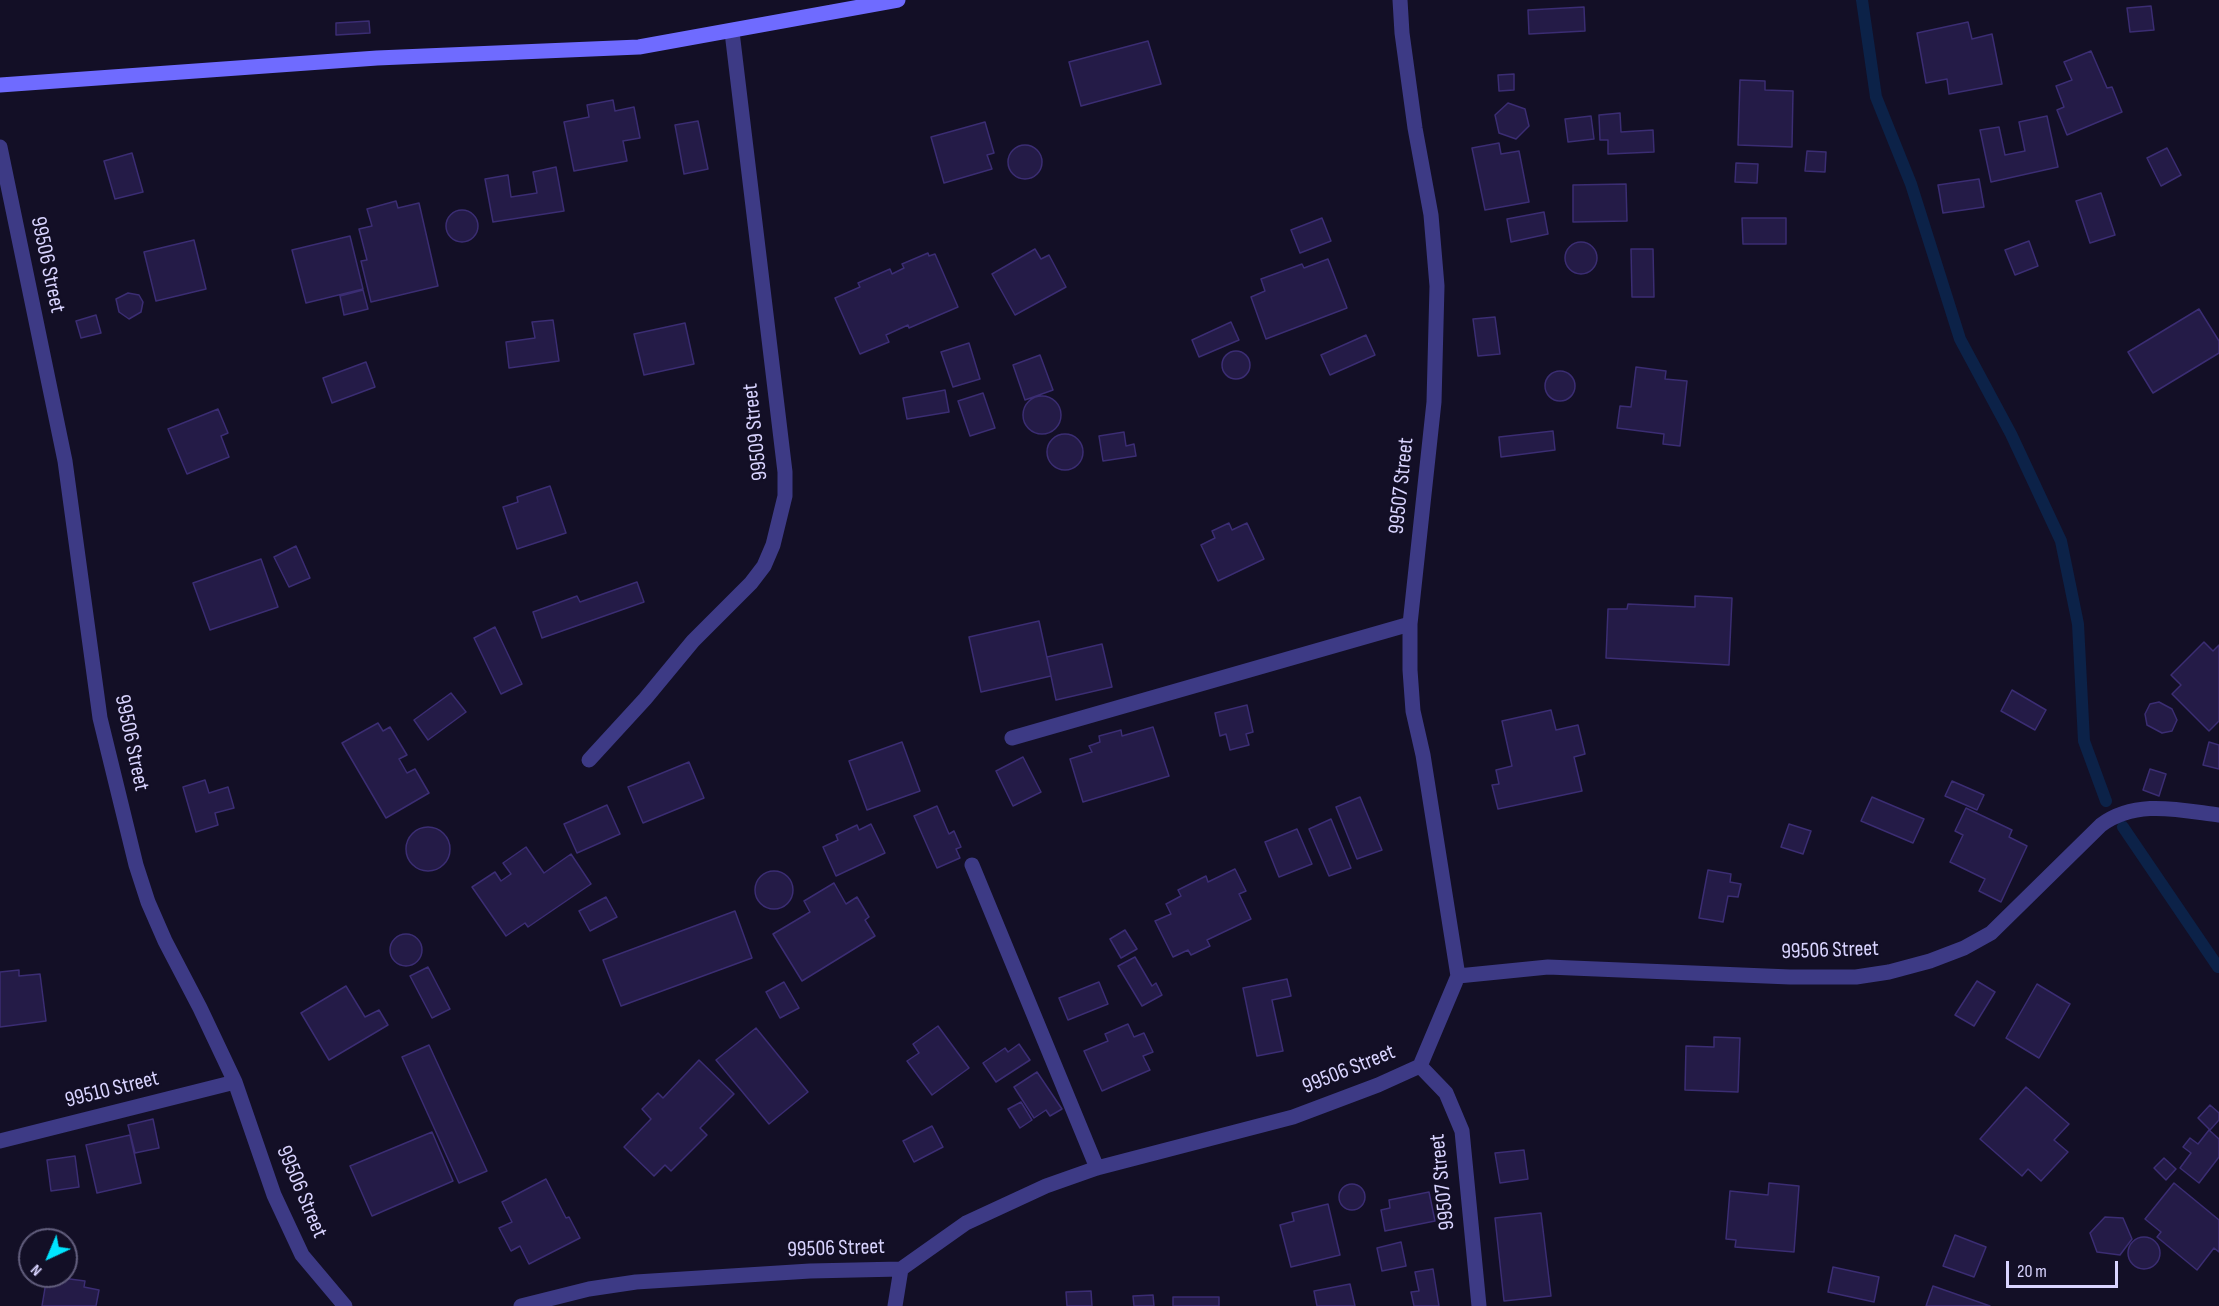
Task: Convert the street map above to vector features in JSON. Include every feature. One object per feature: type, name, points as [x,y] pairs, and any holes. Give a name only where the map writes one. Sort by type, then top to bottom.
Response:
[{"type":"street","points":[[0,85],[377,58],[639,47],[732,32],[898,0]]},
{"type":"street","name":"99507 Street","points":[[1400,0],[1402,33],[1415,128],[1431,215],[1437,286],[1434,402],[1410,624],[1410,670],[1413,711],[1423,756],[1458,976]]},
{"type":"street","name":"99509 Street","points":[[589,760],[645,699],[693,641],[757,574],[773,545],[785,496],[785,472],[732,32]]},
{"type":"street","name":"99506 Street","points":[[0,147],[65,460],[99,718],[136,865],[148,902],[165,941],[235,1082],[274,1195],[302,1255],[345,1306]]},
{"type":"street","points":[[1012,738],[1410,624]]},
{"type":"street","name":"99506 Street","points":[[521,1306],[589,1289],[636,1282],[810,1270],[901,1269],[966,1223],[1046,1186],[1097,1168],[1293,1117],[1378,1085],[1420,1066],[1458,976],[1548,967],[1812,977],[1856,977],[1889,972],[1930,961],[1964,948],[1991,933],[2101,825],[2118,814],[2163,808],[2219,815]]},
{"type":"street","points":[[972,865],[1097,1168]]},
{"type":"street","name":"99507 Street","points":[[1420,1066],[1446,1093],[1462,1131],[1479,1306]]},
{"type":"street","name":"99510 Street","points":[[0,1142],[235,1082]]},
{"type":"street","points":[[895,1306],[901,1269]]},
{"type":"building","points":[[2151,6],[2154,30],[2130,32],[2127,8]]},
{"type":"building","points":[[1584,7],[1585,31],[1529,34],[1528,10]]},
{"type":"building","points":[[369,21],[370,33],[336,35],[336,23]]},
{"type":"building","points":[[1968,22],[1972,39],[1992,34],[2002,84],[1949,94],[1947,79],[1926,83],[1917,33]]},
{"type":"building","points":[[1148,41],[1161,84],[1081,106],[1069,62]]},
{"type":"building","points":[[2091,51],[2107,88],[2112,87],[2122,112],[2067,135],[2057,110],[2064,107],[2056,86],[2072,80],[2064,62]]},
{"type":"building","points":[[1514,74],[1514,90],[1499,91],[1498,75]]},
{"type":"building","points":[[1740,80],[1765,81],[1765,90],[1793,91],[1792,147],[1738,145]]},
{"type":"building","points":[[613,100],[615,111],[634,107],[640,138],[623,141],[627,161],[574,171],[564,122],[589,117],[587,105]]},
{"type":"building","points":[[1508,103],[1525,109],[1529,126],[1516,139],[1499,133],[1495,115]]},
{"type":"building","points":[[1620,113],[1621,132],[1653,130],[1654,152],[1608,154],[1608,140],[1600,140],[1599,115]]},
{"type":"building","points":[[1591,116],[1594,139],[1568,142],[1565,119]]},
{"type":"building","points":[[2047,116],[2058,167],[1991,182],[1980,130],[1999,127],[2005,155],[2025,151],[2019,122]]},
{"type":"building","points":[[698,121],[708,169],[684,174],[675,125]]},
{"type":"building","points":[[985,122],[994,153],[987,155],[992,169],[944,183],[931,137]]},
{"type":"building","points":[[1499,143],[1501,154],[1519,151],[1529,202],[1485,210],[1472,148]]},
{"type":"building","points":[[1025,145],[1037,150],[1042,162],[1037,174],[1025,179],[1013,174],[1008,162],[1013,150]]},
{"type":"building","points":[[2167,148],[2181,175],[2161,186],[2147,158]]},
{"type":"building","points":[[1807,151],[1826,152],[1825,172],[1805,171]]},
{"type":"building","points":[[132,153],[143,192],[115,199],[104,161]]},
{"type":"building","points":[[1736,163],[1758,164],[1757,183],[1735,182]]},
{"type":"building","points":[[556,167],[564,211],[493,222],[485,179],[508,175],[511,197],[537,193],[533,172]]},
{"type":"building","points":[[1979,179],[1984,207],[1943,213],[1938,185]]},
{"type":"building","points":[[1626,184],[1627,221],[1573,222],[1573,185]]},
{"type":"building","points":[[2101,193],[2115,235],[2090,243],[2076,201]]},
{"type":"building","points":[[396,201],[398,208],[419,203],[438,286],[371,302],[361,261],[367,260],[359,229],[372,226],[367,209]]},
{"type":"building","points":[[462,210],[473,215],[478,226],[473,237],[462,242],[451,237],[446,226],[451,215]]},
{"type":"building","points":[[1544,212],[1548,234],[1511,242],[1507,219]]},
{"type":"building","points":[[1322,218],[1331,241],[1300,253],[1291,230]]},
{"type":"building","points":[[1742,218],[1786,218],[1786,244],[1743,244]]},
{"type":"building","points":[[350,236],[363,289],[306,303],[292,250]]},
{"type":"building","points":[[194,240],[206,289],[156,301],[144,252]]},
{"type":"building","points":[[2029,241],[2038,266],[2015,275],[2005,250]]},
{"type":"building","points":[[1581,242],[1592,247],[1597,258],[1592,269],[1581,274],[1570,269],[1565,258],[1570,247]]},
{"type":"building","points":[[1035,249],[1041,259],[1049,255],[1066,287],[1015,315],[992,274]]},
{"type":"building","points":[[1631,249],[1653,249],[1654,297],[1632,297]]},
{"type":"building","points":[[928,253],[929,256],[935,254],[958,307],[909,328],[908,325],[886,335],[889,342],[860,354],[835,298],[860,287],[858,283],[890,269],[892,274],[904,268],[902,264]]},
{"type":"building","points":[[1328,259],[1347,308],[1266,339],[1251,297],[1265,291],[1261,279],[1302,264],[1304,268]]},
{"type":"building","points":[[363,290],[368,309],[344,315],[340,296]]},
{"type":"building","points":[[128,293],[139,295],[143,302],[141,312],[129,319],[119,312],[116,299]]},
{"type":"building","points":[[2199,309],[2219,341],[2219,353],[2153,393],[2128,352]]},
{"type":"building","points":[[96,315],[101,333],[81,338],[76,321]]},
{"type":"building","points":[[1495,317],[1500,354],[1478,356],[1473,319]]},
{"type":"building","points":[[553,320],[559,361],[509,368],[506,342],[535,338],[532,322]]},
{"type":"building","points":[[1231,322],[1239,340],[1199,357],[1192,340]]},
{"type":"building","points":[[685,323],[694,364],[644,375],[634,334]]},
{"type":"building","points":[[1366,335],[1375,355],[1330,375],[1321,355]]},
{"type":"building","points":[[969,343],[980,379],[953,387],[941,352]]},
{"type":"building","points":[[1236,351],[1246,355],[1250,365],[1246,375],[1236,379],[1226,375],[1222,365],[1226,355]]},
{"type":"building","points":[[1040,355],[1053,390],[1025,400],[1013,365]]},
{"type":"building","points":[[366,362],[375,387],[332,403],[323,378]]},
{"type":"building","points":[[1636,367],[1666,371],[1665,379],[1687,381],[1680,446],[1663,444],[1664,434],[1617,428],[1620,406],[1631,407]]},
{"type":"building","points":[[1560,371],[1571,375],[1575,386],[1571,397],[1560,401],[1549,397],[1545,386],[1549,375]]},
{"type":"building","points":[[945,390],[949,412],[907,419],[903,398]]},
{"type":"building","points":[[983,393],[995,428],[970,436],[958,401]]},
{"type":"building","points":[[1042,396],[1055,402],[1061,415],[1055,428],[1042,434],[1029,428],[1023,415],[1029,402]]},
{"type":"building","points":[[218,409],[228,433],[221,436],[229,457],[187,474],[168,429]]},
{"type":"building","points":[[1553,431],[1555,450],[1501,457],[1499,437]]},
{"type":"building","points":[[1124,432],[1126,446],[1134,444],[1136,456],[1103,461],[1099,436]]},
{"type":"building","points":[[1065,434],[1078,439],[1083,452],[1078,465],[1065,470],[1052,465],[1047,452],[1052,439]]},
{"type":"building","points":[[550,486],[566,533],[517,549],[503,507],[518,502],[517,497]]},
{"type":"building","points":[[1229,523],[1232,530],[1247,523],[1264,559],[1218,581],[1201,545],[1215,538],[1212,531]]},
{"type":"building","points":[[296,546],[310,578],[289,587],[274,557]]},
{"type":"building","points":[[261,559],[278,607],[210,630],[193,583]]},
{"type":"building","points":[[637,582],[644,602],[542,638],[533,612],[577,596],[580,602]]},
{"type":"building","points":[[1695,596],[1732,598],[1729,665],[1606,658],[1608,609],[1627,609],[1628,604],[1695,607]]},
{"type":"building","points":[[1039,621],[1051,676],[981,692],[969,637]]},
{"type":"building","points":[[495,627],[522,684],[501,694],[474,638]]},
{"type":"building","points":[[2204,642],[2213,651],[2219,645],[2219,721],[2209,731],[2172,694],[2181,685],[2171,675]]},
{"type":"building","points":[[1102,644],[1112,687],[1056,700],[1047,657]]},
{"type":"building","points":[[2012,690],[2046,710],[2035,730],[2001,711]]},
{"type":"building","points":[[451,693],[466,712],[428,740],[414,720]]},
{"type":"building","points":[[2159,702],[2172,709],[2177,720],[2172,731],[2162,733],[2147,725],[2145,714],[2150,704]]},
{"type":"building","points":[[1247,705],[1253,732],[1246,734],[1249,745],[1230,750],[1226,734],[1220,736],[1215,713]]},
{"type":"building","points":[[1551,710],[1556,730],[1578,725],[1585,754],[1574,757],[1582,791],[1498,809],[1492,785],[1499,784],[1496,770],[1512,766],[1502,721]]},
{"type":"building","points":[[378,723],[383,731],[390,727],[407,755],[399,759],[407,773],[415,769],[429,793],[386,818],[342,743]]},
{"type":"building","points":[[1153,727],[1169,776],[1083,802],[1070,759],[1092,752],[1089,746],[1100,742],[1099,736],[1121,730],[1122,736]]},
{"type":"building","points":[[902,742],[920,791],[867,810],[849,761]]},
{"type":"building","points":[[2209,742],[2219,745],[2219,769],[2203,765]]},
{"type":"building","points":[[1023,757],[1041,792],[1013,806],[996,771]]},
{"type":"building","points":[[689,762],[704,798],[643,823],[628,787]]},
{"type":"building","points":[[2150,769],[2166,774],[2159,796],[2143,790]]},
{"type":"building","points":[[205,780],[209,793],[228,787],[234,808],[215,813],[218,825],[196,832],[183,787]]},
{"type":"building","points":[[1952,781],[1984,795],[1977,810],[1945,796]]},
{"type":"building","points":[[1360,797],[1382,850],[1357,859],[1336,807]]},
{"type":"building","points":[[1872,797],[1924,819],[1913,843],[1861,821]]},
{"type":"building","points":[[607,805],[620,834],[577,853],[564,824]]},
{"type":"building","points":[[937,806],[949,834],[954,831],[961,847],[956,849],[960,858],[937,868],[914,816]]},
{"type":"building","points":[[1966,808],[2012,830],[2009,837],[2027,846],[2001,902],[1979,891],[1985,879],[1950,862],[1963,835],[1955,831]]},
{"type":"building","points":[[1331,819],[1351,868],[1329,876],[1309,829]]},
{"type":"building","points":[[871,824],[885,853],[836,876],[823,847],[838,840],[836,835],[857,825],[859,830]]},
{"type":"building","points":[[1789,824],[1811,831],[1803,854],[1781,847]]},
{"type":"building","points":[[428,827],[443,834],[450,849],[443,864],[428,871],[413,864],[406,849],[413,834]]},
{"type":"building","points":[[1297,829],[1312,864],[1279,877],[1265,842]]},
{"type":"building","points":[[526,847],[544,873],[571,854],[591,884],[528,927],[525,923],[506,936],[472,887],[495,872],[501,881],[511,874],[503,863]]},
{"type":"building","points":[[1235,869],[1246,891],[1239,894],[1251,919],[1207,940],[1210,946],[1191,955],[1188,950],[1173,957],[1155,921],[1171,914],[1166,904],[1181,896],[1178,890],[1206,876],[1208,882]]},
{"type":"building","points":[[1708,870],[1731,874],[1730,882],[1741,884],[1738,897],[1728,896],[1723,922],[1699,918]]},
{"type":"building","points":[[774,871],[787,877],[793,890],[787,903],[774,909],[761,903],[755,890],[761,877]]},
{"type":"building","points":[[834,883],[846,904],[857,897],[869,917],[865,920],[875,936],[802,981],[773,934],[810,912],[804,901]]},
{"type":"building","points":[[606,897],[617,917],[590,931],[579,911]]},
{"type":"building","points":[[735,911],[752,958],[621,1006],[603,960]]},
{"type":"building","points":[[1125,930],[1137,949],[1121,958],[1110,939]]},
{"type":"building","points":[[406,934],[417,939],[422,950],[417,961],[406,966],[395,961],[390,950],[395,939]]},
{"type":"building","points":[[1135,957],[1152,986],[1156,983],[1162,995],[1142,1006],[1118,966]]},
{"type":"building","points":[[428,967],[450,1009],[432,1018],[410,976]]},
{"type":"building","points":[[19,970],[19,976],[40,974],[46,1021],[0,1027],[0,972]]},
{"type":"building","points":[[1287,979],[1291,996],[1272,1000],[1283,1051],[1257,1056],[1243,988]]},
{"type":"building","points":[[1977,981],[1995,992],[1974,1026],[1955,1015]]},
{"type":"building","points":[[784,982],[799,1008],[780,1018],[766,992]]},
{"type":"building","points":[[1099,982],[1108,1004],[1068,1020],[1059,998]]},
{"type":"building","points":[[2037,984],[2070,1004],[2039,1058],[2006,1038]]},
{"type":"building","points":[[346,986],[365,1017],[379,1010],[388,1025],[329,1060],[301,1013]]},
{"type":"building","points":[[1128,1024],[1134,1037],[1144,1033],[1153,1052],[1143,1056],[1150,1070],[1102,1091],[1084,1051],[1108,1041],[1105,1034]]},
{"type":"building","points":[[938,1026],[969,1068],[932,1095],[907,1061],[919,1053],[913,1044]]},
{"type":"building","points":[[756,1028],[808,1092],[769,1124],[716,1060]]},
{"type":"building","points":[[1714,1037],[1740,1038],[1738,1092],[1685,1090],[1686,1046],[1714,1047]]},
{"type":"building","points":[[1019,1044],[1030,1060],[996,1082],[983,1063],[1005,1048],[1008,1052]]},
{"type":"building","points":[[429,1045],[487,1171],[459,1183],[402,1057]]},
{"type":"building","points":[[699,1060],[734,1094],[700,1128],[707,1135],[671,1171],[665,1165],[654,1176],[624,1147],[651,1119],[642,1109],[658,1093],[663,1098]]},
{"type":"building","points":[[1037,1072],[1062,1109],[1050,1116],[1046,1110],[1034,1118],[1014,1087]]},
{"type":"building","points":[[2026,1087],[2069,1124],[2054,1140],[2068,1152],[2041,1181],[2028,1169],[2022,1176],[1980,1139]]},
{"type":"building","points":[[1021,1102],[1032,1120],[1020,1128],[1008,1109]]},
{"type":"building","points":[[2210,1105],[2219,1113],[2219,1120],[2210,1130],[2198,1118]]},
{"type":"building","points":[[153,1119],[159,1148],[135,1153],[128,1125]]},
{"type":"building","points":[[932,1126],[943,1147],[914,1162],[903,1141]]},
{"type":"building","points":[[2209,1130],[2219,1139],[2219,1157],[2199,1183],[2180,1168],[2191,1153],[2183,1147],[2190,1138],[2198,1144]]},
{"type":"building","points":[[432,1132],[453,1181],[372,1216],[350,1166]]},
{"type":"building","points":[[130,1135],[141,1183],[97,1193],[86,1145]]},
{"type":"building","points":[[1524,1150],[1528,1179],[1500,1183],[1495,1153]]},
{"type":"building","points":[[75,1156],[79,1187],[51,1191],[47,1160]]},
{"type":"building","points":[[2164,1158],[2176,1169],[2166,1180],[2154,1168]]},
{"type":"building","points":[[546,1179],[566,1218],[569,1217],[580,1238],[529,1264],[520,1246],[511,1251],[499,1228],[512,1222],[502,1202]]},
{"type":"building","points":[[1769,1183],[1799,1186],[1794,1252],[1735,1247],[1736,1240],[1726,1239],[1730,1191],[1768,1195]]},
{"type":"building","points":[[2174,1183],[2219,1220],[2219,1252],[2214,1248],[2197,1270],[2157,1237],[2161,1232],[2145,1219]]},
{"type":"building","points":[[1352,1184],[1361,1188],[1365,1197],[1361,1206],[1352,1210],[1343,1206],[1339,1197],[1343,1188]]},
{"type":"building","points":[[1429,1192],[1435,1221],[1385,1231],[1381,1210],[1390,1208],[1389,1200]]},
{"type":"building","points":[[1328,1204],[1340,1255],[1291,1267],[1280,1225],[1294,1221],[1292,1213]]},
{"type":"building","points":[[1541,1213],[1551,1296],[1504,1301],[1495,1218]]},
{"type":"building","points":[[2105,1217],[2123,1218],[2132,1239],[2120,1255],[2097,1252],[2090,1233]]},
{"type":"building","points":[[1955,1235],[1986,1247],[1974,1277],[1943,1266]]},
{"type":"building","points":[[2144,1237],[2155,1242],[2160,1253],[2155,1264],[2144,1269],[2133,1264],[2128,1253],[2133,1242]]},
{"type":"building","points":[[1401,1242],[1406,1266],[1382,1271],[1377,1248]]},
{"type":"building","points":[[1833,1267],[1879,1277],[1874,1302],[1828,1292]]},
{"type":"building","points":[[1433,1269],[1439,1306],[1414,1306],[1411,1292],[1419,1291],[1415,1272]]},
{"type":"building","points":[[78,1280],[85,1281],[84,1287],[99,1290],[96,1306],[42,1306],[45,1288],[78,1288]]},
{"type":"building","points":[[1350,1284],[1355,1306],[1317,1306],[1314,1291]]},
{"type":"building","points":[[1933,1286],[1990,1306],[1926,1306]]},
{"type":"building","points":[[1091,1291],[1092,1306],[1067,1306],[1066,1292]]},
{"type":"building","points":[[1153,1295],[1154,1306],[1134,1306],[1133,1296]]},
{"type":"building","points":[[1173,1297],[1219,1297],[1219,1306],[1173,1306]]},
{"type":"waterway","points":[[1862,0],[1876,97],[1911,184],[1960,339],[2011,434],[2061,541],[2078,624],[2084,741],[2106,801]]},
{"type":"waterway","points":[[2123,827],[2218,967]]}]
